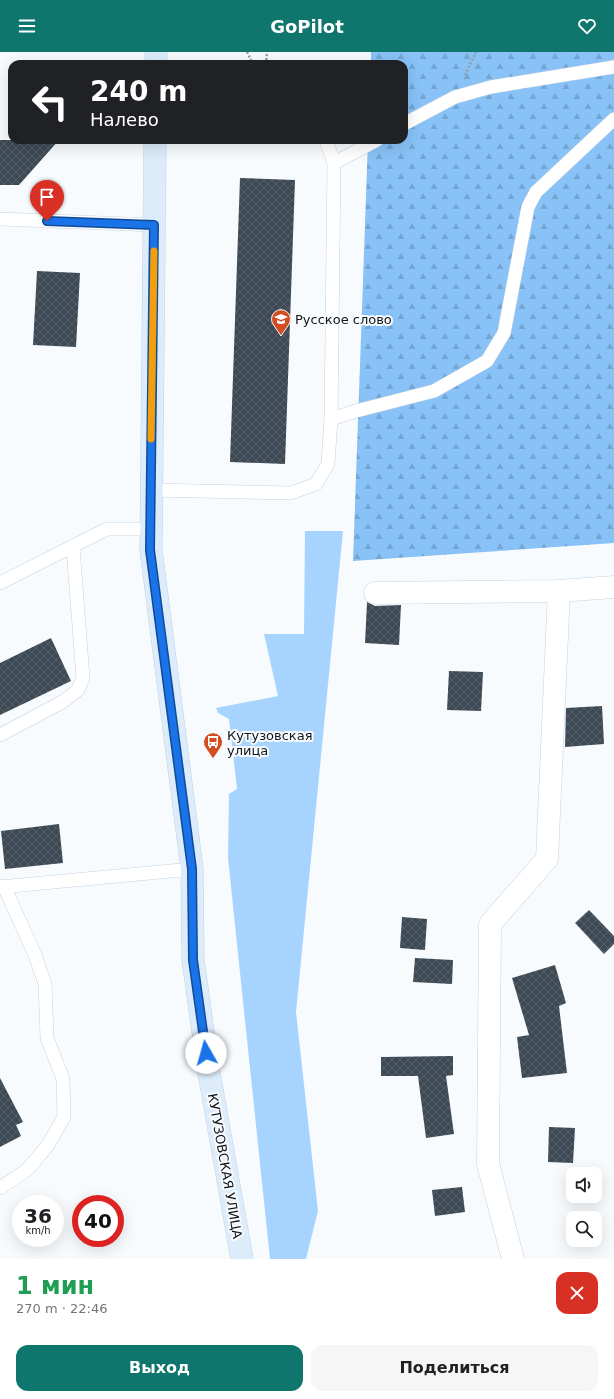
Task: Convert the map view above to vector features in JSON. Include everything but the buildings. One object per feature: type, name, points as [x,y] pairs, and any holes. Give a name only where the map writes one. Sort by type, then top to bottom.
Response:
[{"type":"street","name":"КУТУЗОВСКАЯ УЛИЦА","points":[[155,144],[150,550],[192,869],[193,960],[208,1067],[242,1259]]},
{"type":"street","points":[[375,593],[559,591],[614,587]]},
{"type":"street","points":[[512,1259],[488,1164],[490,924],[547,859],[559,591]]},
{"type":"lane","points":[[408,122],[455,97],[477,91],[614,67]]},
{"type":"lane","points":[[331,419],[356,410],[434,391],[487,361],[504,333],[528,207],[536,192],[614,120]]},
{"type":"lane","points":[[151,490],[291,493],[316,484],[328,464],[331,419],[334,163],[327,144]]},
{"type":"lane","points":[[334,163],[370,144]]},
{"type":"lane","points":[[0,219],[154,225]]},
{"type":"lane","points":[[0,583],[74,547],[107,529],[150,529]]},
{"type":"lane","points":[[0,735],[64,702],[78,690],[83,678],[74,547]]},
{"type":"lane","points":[[0,1188],[27,1170],[48,1145],[64,1117],[63,1079],[47,1038],[45,984],[35,955],[2,886],[192,869]]},
{"type":"shaded area","points":[[305,531],[343,531],[296,1012],[318,1211],[306,1259],[270,1259],[228,858],[229,794],[237,789],[229,719],[218,713],[216,708],[278,696],[264,634],[304,634]]},
{"type":"green space","points":[[371,52],[614,52],[614,543],[353,561],[368,144],[408,144],[408,60],[371,60]]},
{"type":"slow traffic","points":[[151,439],[154,251]]},
{"type":"place","name":"Русское слово","points":[[281,336]]},
{"type":"place","name":"Кутузовская улица","points":[[213,759]]},
{"type":"route","points":[[47,221],[154,225],[150,550],[192,869],[193,960],[206,1053]]}]
